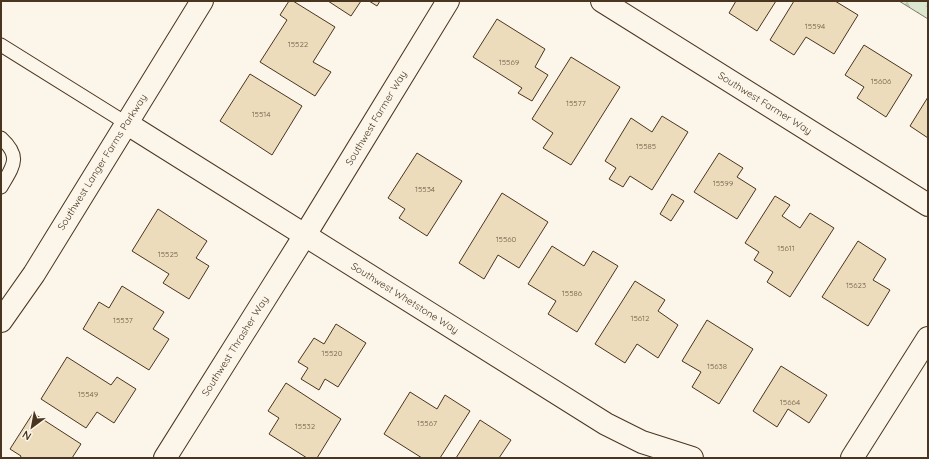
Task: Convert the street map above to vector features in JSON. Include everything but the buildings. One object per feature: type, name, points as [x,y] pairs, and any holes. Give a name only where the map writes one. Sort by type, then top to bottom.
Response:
[{"type":"street","name":"Southwest Langer Farms Parkway","points":[[1,321],[34,274],[202,1]]},
{"type":"street","name":"Southwest Farmer Way","points":[[304,235],[448,1]]},
{"type":"street","name":"Southwest Farmer Way","points":[[602,1],[928,205]]},
{"type":"street","name":"Southwest Whetstone Way","points":[[126,123],[606,424],[642,442],[692,458]]},
{"type":"street","name":"Southwest Thrasher Way","points":[[166,458],[304,235]]},
{"type":"street","points":[[852,458],[928,338]]},
{"type":"lane","points":[[1,45],[126,123]]},
{"type":"lane","points":[[1,138],[14,154],[13,166],[1,187]]},
{"type":"green space","points":[[899,1],[928,1],[928,19]]}]
